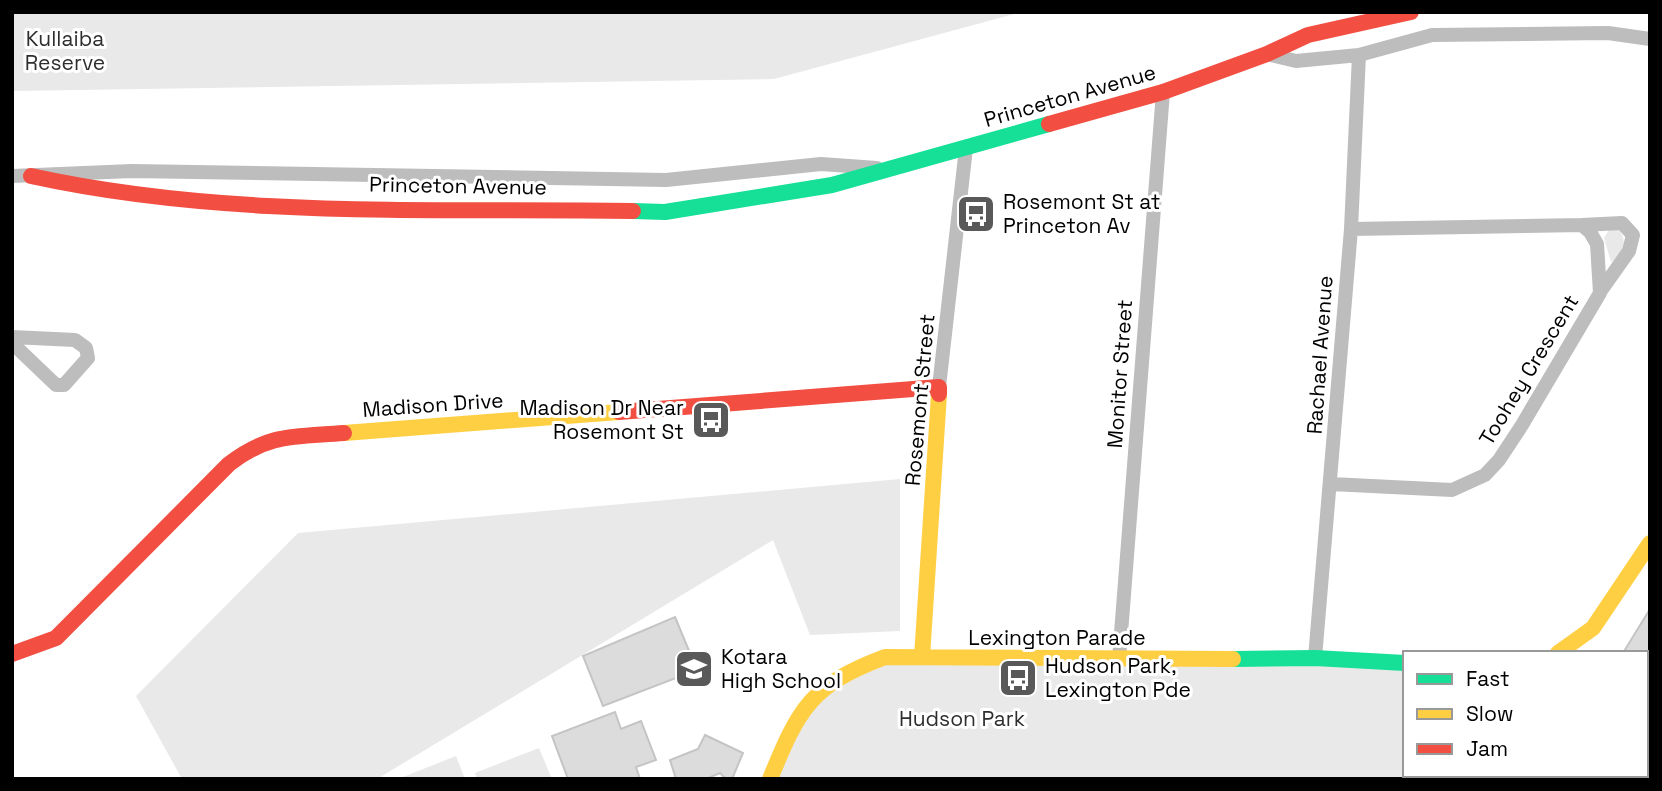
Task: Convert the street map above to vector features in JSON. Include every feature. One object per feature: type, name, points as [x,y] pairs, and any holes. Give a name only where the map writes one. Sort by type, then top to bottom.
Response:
[{"type":"main road","name":"Princeton Avenue","points":[[31,176],[104,192],[227,205],[665,212],[832,185],[882,168],[966,148],[1163,92],[1267,54],[1308,35],[1411,12]]},
{"type":"main road","name":"Madison Drive","points":[[12,654],[56,638],[229,464],[252,446],[271,439],[939,387]]},
{"type":"main road","name":"Rosemont Street","points":[[922,657],[939,387]]},
{"type":"main road","points":[[1561,651],[1600,620],[1650,543]]},
{"type":"main road","name":"Lexington Parade","points":[[770,779],[790,731],[811,698],[846,672],[885,657],[1315,658],[1403,663]]},
{"type":"street","points":[[1267,54],[1296,61],[1359,55],[1432,35],[1608,33],[1650,39]]},
{"type":"street","name":"Rachael Avenue","points":[[1315,658],[1351,229],[1359,55]]},
{"type":"street","name":"Monitor Street","points":[[1119,659],[1163,92]]},
{"type":"street","name":"Rosemont Street","points":[[939,387],[966,148]]},
{"type":"street","name":"Princeton Avenue","points":[[12,176],[132,170],[666,180],[821,164],[882,168]]},
{"type":"street","name":"Toohey Crescent","points":[[1331,484],[1452,489],[1485,475],[1499,460],[1522,425],[1600,293],[1629,251],[1633,235],[1622,223],[1351,229]]},
{"type":"street","name":"Toohey Crescent","points":[[1582,225],[1597,244],[1600,293]]},
{"type":"street","points":[[12,337],[75,340],[86,348],[88,358],[60,386],[51,382],[12,344]]},
{"type":"green space","name":"Kullaiba Reserve","points":[[12,12],[1022,12],[774,79],[12,91]]},
{"type":"green space","points":[[1610,228],[1618,229],[1624,243],[1619,255],[1611,262],[1604,238]]},
{"type":"green space","points":[[900,479],[900,631],[810,635],[773,540],[377,779],[182,779],[136,696],[298,533]]},
{"type":"green space","name":"Hudson Park","points":[[885,657],[1403,666],[1403,777],[1599,779],[775,779],[811,698]]},
{"type":"green space","points":[[539,748],[552,779],[477,779],[475,773]]},
{"type":"green space","points":[[456,756],[465,779],[398,779]]},
{"type":"building","points":[[1650,609],[1650,653],[1624,651]]},
{"type":"building","points":[[675,617],[697,670],[603,706],[583,656]]},
{"type":"building","points":[[615,712],[621,729],[641,721],[656,760],[636,767],[640,779],[568,779],[552,736]]},
{"type":"building","points":[[705,735],[743,753],[732,779],[726,779],[720,773],[706,779],[676,779],[670,760],[698,749]]},
{"type":"traffic: fast","points":[[633,211],[665,212],[832,185],[1049,124]]},
{"type":"traffic: fast","points":[[1233,659],[1315,658],[1403,663]]},
{"type":"traffic: slow","points":[[922,657],[939,394]]},
{"type":"traffic: slow","points":[[344,433],[619,412]]},
{"type":"traffic: slow","points":[[1561,651],[1593,628],[1650,543]]},
{"type":"traffic: slow","points":[[770,779],[790,734],[811,702],[840,678],[885,657],[1233,659]]},
{"type":"traffic: jam","points":[[1049,124],[1163,92],[1267,54],[1308,35],[1411,12]]},
{"type":"traffic: jam","points":[[31,176],[105,190],[255,205],[406,210],[633,211]]},
{"type":"traffic: jam","points":[[619,412],[939,387],[939,394]]},
{"type":"traffic: jam","points":[[12,654],[56,638],[229,464],[243,454],[283,438],[344,433]]},
{"type":"place","name":"Rosemont St at Princeton Av","points":[[976,214]]},
{"type":"place","name":"Madison Dr Near Rosemont St","points":[[711,420]]},
{"type":"place","name":"Kotara High School","points":[[694,669]]},
{"type":"place","name":"Hudson Park, Lexington Pde","points":[[1018,678]]}]
